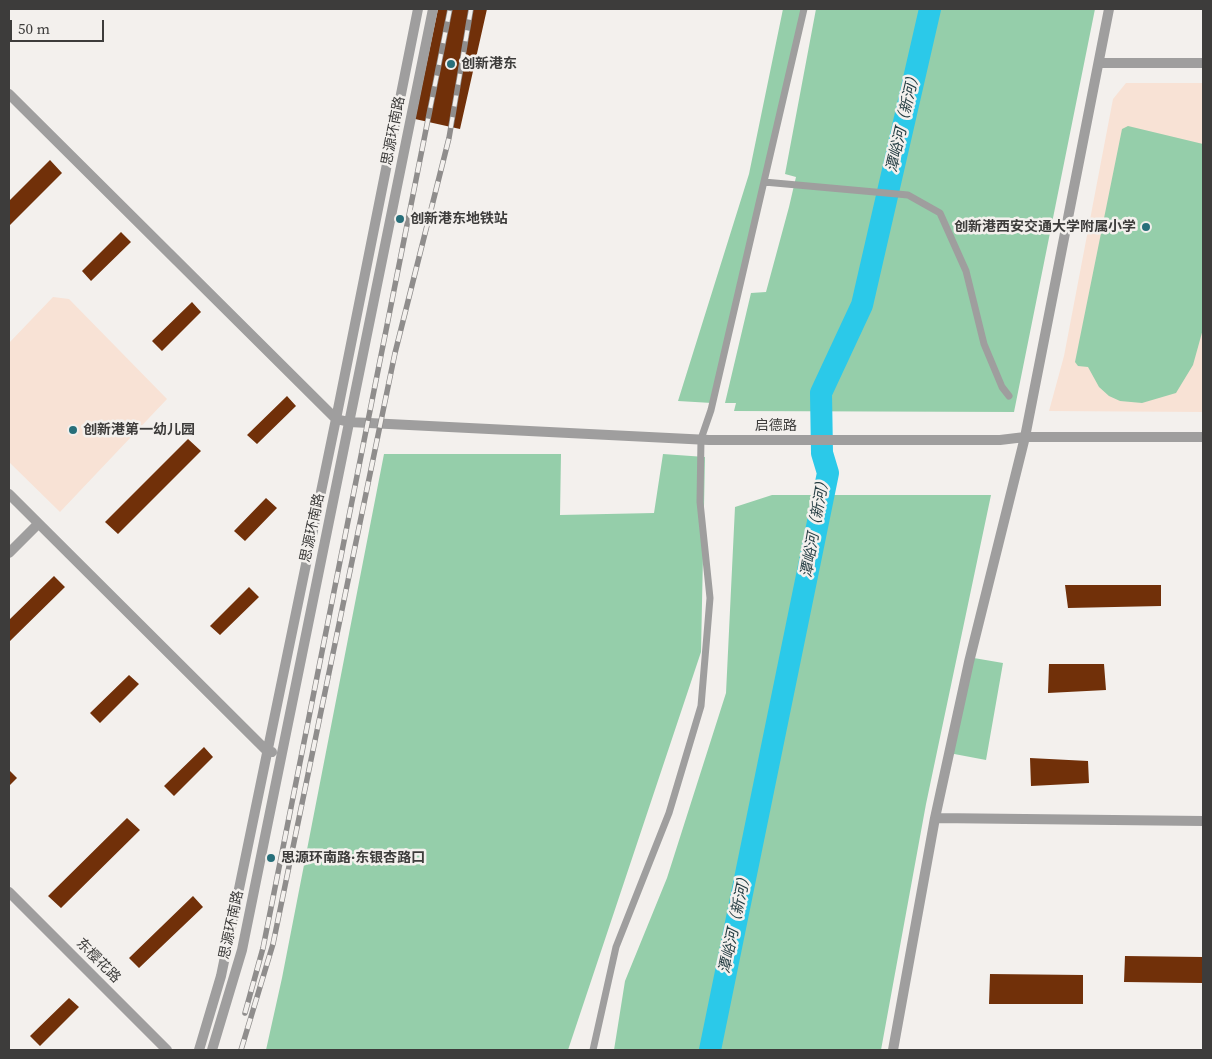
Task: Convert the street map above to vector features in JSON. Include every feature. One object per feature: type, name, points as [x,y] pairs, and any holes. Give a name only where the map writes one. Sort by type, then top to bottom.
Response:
[{"type":"street","name":"思源环南路","points":[[199,1050],[221,976],[418,9]]},
{"type":"street","name":"思源环南路","points":[[212,1050],[242,950],[280,754],[432,9]]},
{"type":"street","points":[[893,1050],[935,818],[969,662],[1024,436],[1100,63],[1109,9]]},
{"type":"street","points":[[1100,63],[1203,63]]},
{"type":"street","points":[[9,94],[336,419]]},
{"type":"street","name":"启德路","points":[[336,419],[349,422],[705,440],[1000,440],[1024,436],[1203,438]]},
{"type":"street","points":[[9,494],[267,751],[280,754]]},
{"type":"street","points":[[9,553],[38,524]]},
{"type":"street","points":[[935,818],[1203,821]]},
{"type":"street","name":"东樱花路","points":[[9,892],[167,1050]]},
{"type":"lane","points":[[593,1050],[616,946],[669,813],[701,706],[710,598],[700,502],[705,440],[804,9]]},
{"type":"lane","points":[[764,182],[908,195],[940,213],[966,270],[984,344],[1002,387],[1009,396]]},
{"type":"shaded area","name":"创新港西安交通大学附属小学","points":[[1126,83],[1203,83],[1203,412],[1049,411],[1064,356],[1113,99]]},
{"type":"shaded area","name":"创新港第一幼儿园","points":[[53,297],[69,299],[167,399],[60,512],[9,462],[9,343]]},
{"type":"green space","points":[[783,9],[802,9],[712,403],[678,401],[749,174]]},
{"type":"green space","points":[[816,9],[1095,9],[1014,412],[734,411],[736,403],[725,403],[751,293],[766,292],[796,177],[785,174]]},
{"type":"green space","name":"创新港西安交通大学附属小学","points":[[1128,126],[1203,144],[1203,329],[1193,365],[1176,393],[1142,403],[1120,401],[1109,396],[1099,387],[1088,367],[1078,366],[1075,362],[1122,129]]},
{"type":"green space","points":[[384,454],[561,454],[560,515],[654,513],[663,454],[705,457],[701,652],[568,1050],[266,1050],[282,978]]},
{"type":"green space","points":[[772,495],[991,495],[926,804],[881,1050],[614,1050],[625,981],[667,878],[726,693],[735,507]]},
{"type":"green space","points":[[968,657],[1003,663],[986,760],[949,753]]},
{"type":"building","name":"创新港东","points":[[438,9],[487,9],[460,129],[415,119]]},
{"type":"building","points":[[50,160],[62,173],[9,226],[9,201]]},
{"type":"building","points":[[121,232],[131,242],[91,281],[82,271]]},
{"type":"building","points":[[192,302],[201,312],[162,351],[152,341]]},
{"type":"building","points":[[287,396],[296,406],[257,444],[247,435]]},
{"type":"building","points":[[188,439],[201,451],[118,534],[105,522]]},
{"type":"building","points":[[266,498],[277,508],[245,541],[234,531]]},
{"type":"building","points":[[54,576],[65,587],[9,642],[9,620]]},
{"type":"building","points":[[1065,585],[1161,585],[1161,606],[1068,608]]},
{"type":"building","points":[[249,587],[259,597],[220,635],[210,626]]},
{"type":"building","points":[[1049,664],[1104,664],[1106,690],[1048,693]]},
{"type":"building","points":[[129,675],[139,684],[100,723],[90,713]]},
{"type":"building","points":[[204,747],[213,757],[174,796],[164,786]]},
{"type":"building","points":[[1030,758],[1088,761],[1089,783],[1031,786]]},
{"type":"building","points":[[9,770],[17,778],[9,786]]},
{"type":"building","points":[[127,818],[140,830],[61,908],[48,896]]},
{"type":"building","points":[[193,896],[203,907],[139,968],[129,958]]},
{"type":"building","points":[[1125,956],[1203,957],[1203,983],[1124,982]]},
{"type":"building","points":[[990,974],[1083,975],[1083,1004],[989,1004]]},
{"type":"building","points":[[69,998],[79,1007],[40,1046],[30,1036]]},
{"type":"waterway","name":"潭峪河（新河）","points":[[710,1050],[828,473],[822,453],[821,393],[862,305],[930,9]]},
{"type":"railway","points":[[245,1013],[263,948],[450,9]]},
{"type":"railway","points":[[241,1050],[273,944],[395,353],[449,138],[471,9]]},
{"type":"place","name":"创新港东","points":[[451,64]]},
{"type":"place","name":"创新港东地铁站","points":[[400,219]]},
{"type":"place","name":"创新港西安交通大学附属小学","points":[[1146,227]]},
{"type":"place","name":"创新港第一幼儿园","points":[[73,430]]},
{"type":"place","name":"思源环南路·东银杏路口","points":[[271,858]]}]
